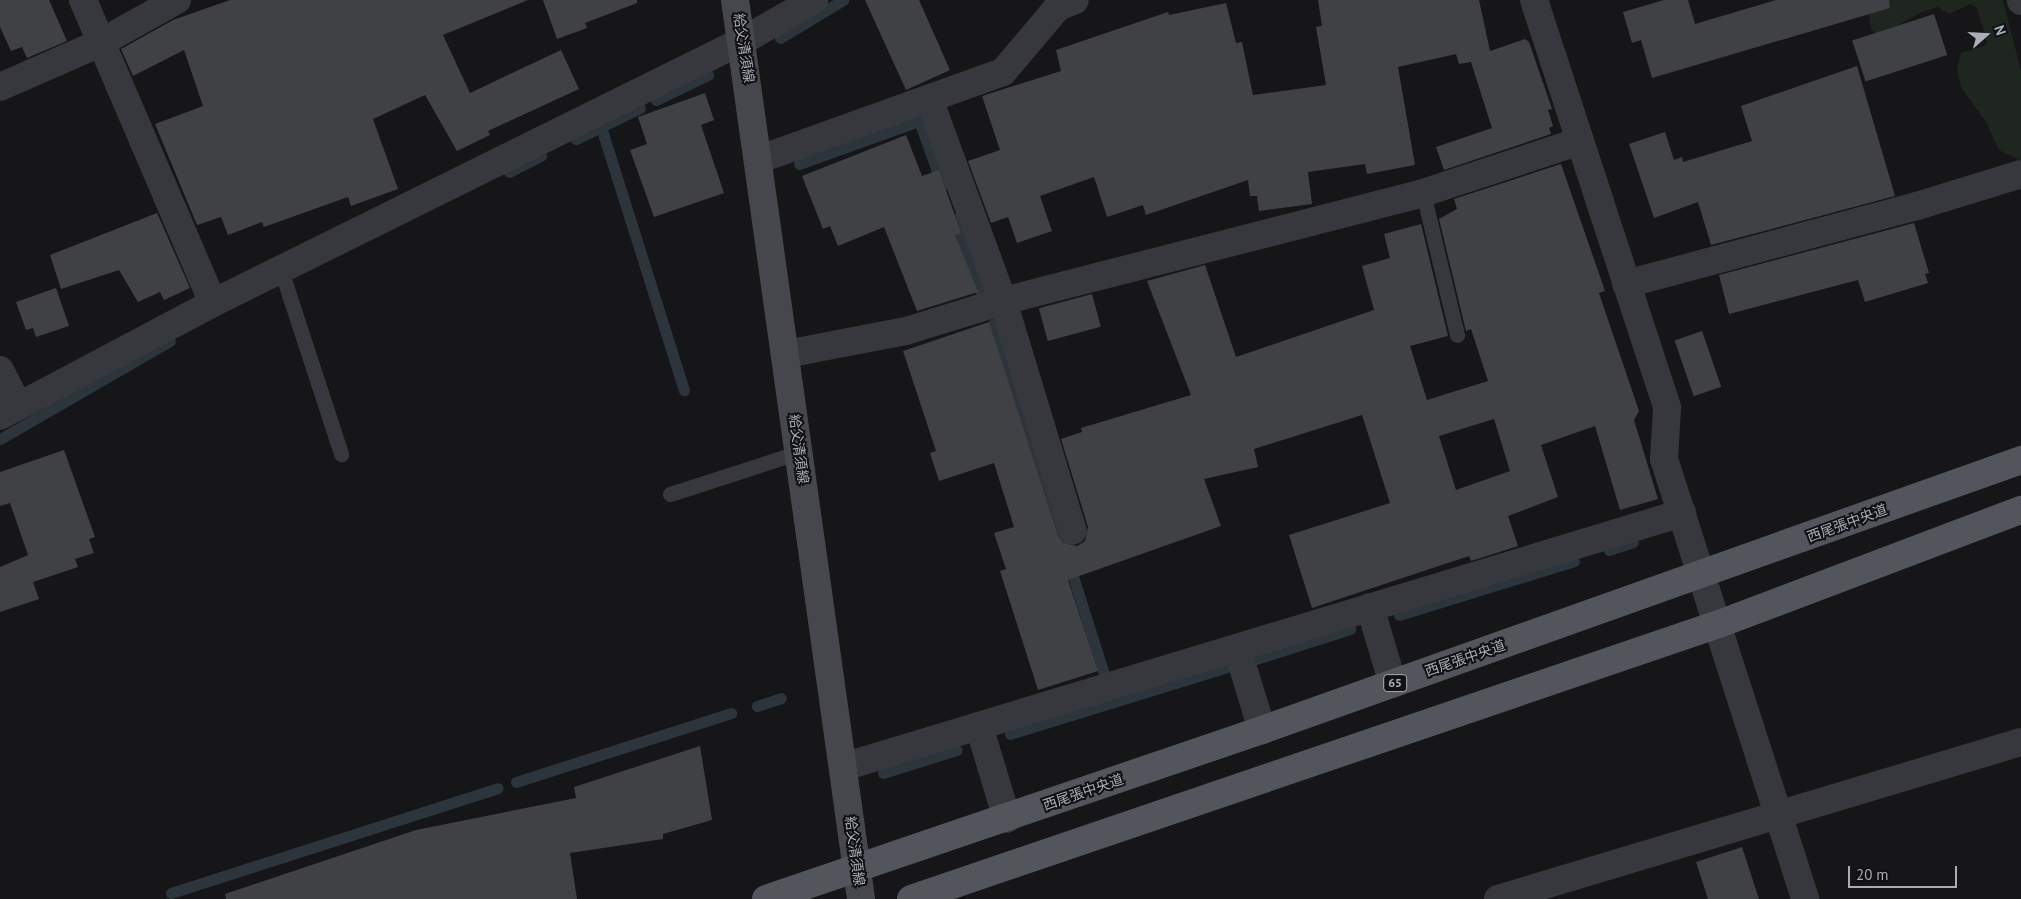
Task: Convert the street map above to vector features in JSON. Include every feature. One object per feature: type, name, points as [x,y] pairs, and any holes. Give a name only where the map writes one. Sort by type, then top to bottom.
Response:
[{"type":"main road","name":"給父清須線","points":[[735,0],[744,40],[861,899]]},
{"type":"main road","name":"西尾張中央道","points":[[766,899],[1262,730],[1703,575],[2021,460]]},
{"type":"main road","points":[[912,899],[1719,624],[2021,510]]},
{"type":"street","points":[[83,0],[213,303]]},
{"type":"street","points":[[0,88],[100,43],[177,0]]},
{"type":"street","points":[[0,370],[9,411],[213,303],[744,40],[814,0]]},
{"type":"street","points":[[760,159],[1003,72],[1058,6],[1075,0]]},
{"type":"street","points":[[1534,0],[1667,408],[1664,458],[1719,624],[1779,816],[1800,894]]},
{"type":"street","points":[[929,99],[1003,301],[1073,531]]},
{"type":"street","points":[[786,354],[906,331],[1003,301],[1423,193],[1580,141]]},
{"type":"street","points":[[1626,284],[1917,206],[2021,174]]},
{"type":"street","points":[[843,767],[1682,513]]},
{"type":"street","points":[[1370,607],[1393,684]]},
{"type":"street","points":[[1237,648],[1262,730]]},
{"type":"street","points":[[979,726],[1006,818]]},
{"type":"street","points":[[1498,899],[2021,742]]},
{"type":"lane","points":[[1423,193],[1457,336]]},
{"type":"lane","points":[[281,270],[341,454]]},
{"type":"lane","points":[[670,494],[800,452]]},
{"type":"shaded area","points":[[1867,0],[2003,0],[2021,71],[2021,161],[1999,150],[1986,122],[1961,87],[1957,69],[1961,53],[1985,46],[1987,42],[1977,8],[1971,4],[1948,14],[1938,7],[1922,12],[1879,36],[1871,30]]},
{"type":"building","points":[[0,0],[49,0],[67,41],[27,58],[22,47],[11,51],[0,27]]},
{"type":"building","points":[[230,0],[528,0],[443,35],[470,93],[561,50],[579,89],[488,131],[490,135],[457,151],[425,95],[373,119],[398,189],[351,206],[348,197],[264,227],[262,222],[228,235],[221,217],[197,225],[155,124],[203,106],[184,50],[133,76],[121,49],[173,20]]},
{"type":"building","points":[[543,0],[637,0],[637,3],[585,23],[587,28],[557,39]]},
{"type":"building","points":[[865,0],[919,0],[950,70],[906,90]]},
{"type":"building","points":[[1318,0],[1479,0],[1490,51],[1525,39],[1529,42],[1552,109],[1548,110],[1553,126],[1549,128],[1551,134],[1444,170],[1436,147],[1492,128],[1471,62],[1459,64],[1456,54],[1398,67],[1415,165],[1367,174],[1365,164],[1308,172],[1312,204],[1259,211],[1257,196],[1250,196],[1248,180],[1146,215],[1143,205],[1107,217],[1094,177],[1040,196],[1052,231],[1017,243],[1008,217],[991,223],[968,161],[1000,150],[982,96],[1061,71],[1056,50],[1168,12],[1169,15],[1226,3],[1236,43],[1242,42],[1253,95],[1326,85],[1316,27],[1322,26]]},
{"type":"building","points":[[1664,0],[1688,0],[1695,24],[1776,0],[1889,0],[1890,8],[1652,78],[1641,40],[1632,43],[1623,12]]},
{"type":"building","points":[[1934,14],[1947,55],[1865,81],[1852,41]]},
{"type":"building","points":[[1857,66],[1895,196],[1711,245],[1698,202],[1654,218],[1629,144],[1665,132],[1674,160],[1682,157],[1683,162],[1752,141],[1741,106]]},
{"type":"building","points":[[705,93],[714,120],[701,125],[724,193],[654,217],[630,150],[647,144],[638,117]]},
{"type":"building","points":[[906,135],[922,176],[939,170],[961,233],[955,235],[978,292],[917,311],[884,227],[838,246],[830,226],[823,229],[802,176]]},
{"type":"building","points":[[1561,164],[1605,291],[1599,293],[1639,411],[1634,420],[1658,499],[1620,510],[1595,426],[1541,445],[1558,497],[1508,516],[1518,546],[1471,561],[1469,556],[1312,608],[1289,535],[1390,503],[1362,415],[1254,449],[1258,467],[1204,479],[1221,526],[1068,580],[1098,671],[1038,690],[1000,571],[1006,569],[994,533],[1014,527],[994,463],[939,481],[930,453],[936,451],[903,351],[989,322],[1058,536],[1063,543],[1077,546],[1085,541],[1088,527],[1061,439],[1082,432],[1081,428],[1191,395],[1147,281],[1205,265],[1236,357],[1374,310],[1362,266],[1390,258],[1384,234],[1421,224],[1448,336],[1410,346],[1427,400],[1488,381],[1471,329],[1466,331],[1439,219],[1457,209],[1454,199]],"holes":[[[1494,419],[1510,471],[1456,490],[1439,436]]]},
{"type":"building","points":[[157,213],[190,288],[164,300],[160,292],[138,302],[119,270],[61,289],[50,255]]},
{"type":"building","points":[[1914,223],[1929,273],[1925,274],[1928,283],[1865,302],[1858,280],[1729,314],[1719,275]]},
{"type":"building","points":[[56,288],[69,326],[36,337],[33,328],[26,330],[16,302]]},
{"type":"building","points":[[1092,294],[1101,327],[1048,341],[1039,308]]},
{"type":"building","points":[[1702,331],[1721,387],[1694,396],[1675,340]]},
{"type":"building","points":[[64,450],[95,537],[89,539],[94,553],[75,559],[78,567],[33,582],[39,599],[0,612],[0,567],[28,555],[10,503],[0,506],[0,472]]},
{"type":"building","points":[[700,746],[712,820],[663,834],[663,839],[570,853],[577,899],[226,899],[225,894],[416,830],[576,798],[574,787]]},
{"type":"building","points":[[1742,847],[1759,899],[1708,899],[1696,862]]},
{"type":"waterway","points":[[780,38],[843,0]]},
{"type":"waterway","points":[[656,100],[708,75]]},
{"type":"waterway","points":[[576,139],[640,108]]},
{"type":"waterway","points":[[799,164],[919,121],[942,185]]},
{"type":"waterway","points":[[601,127],[684,390]]},
{"type":"waterway","points":[[509,172],[541,156]]},
{"type":"waterway","points":[[955,219],[981,292]]},
{"type":"waterway","points":[[993,324],[1104,674]]},
{"type":"waterway","points":[[0,439],[170,341]]},
{"type":"waterway","points":[[1609,550],[1633,542]]},
{"type":"waterway","points":[[1399,615],[1574,561]]},
{"type":"waterway","points":[[1256,659],[1350,629]]},
{"type":"waterway","points":[[1010,734],[1225,668]]},
{"type":"waterway","points":[[757,706],[781,698]]},
{"type":"waterway","points":[[516,782],[731,713]]},
{"type":"waterway","points":[[883,773],[957,750]]},
{"type":"waterway","points":[[171,893],[498,788]]}]
